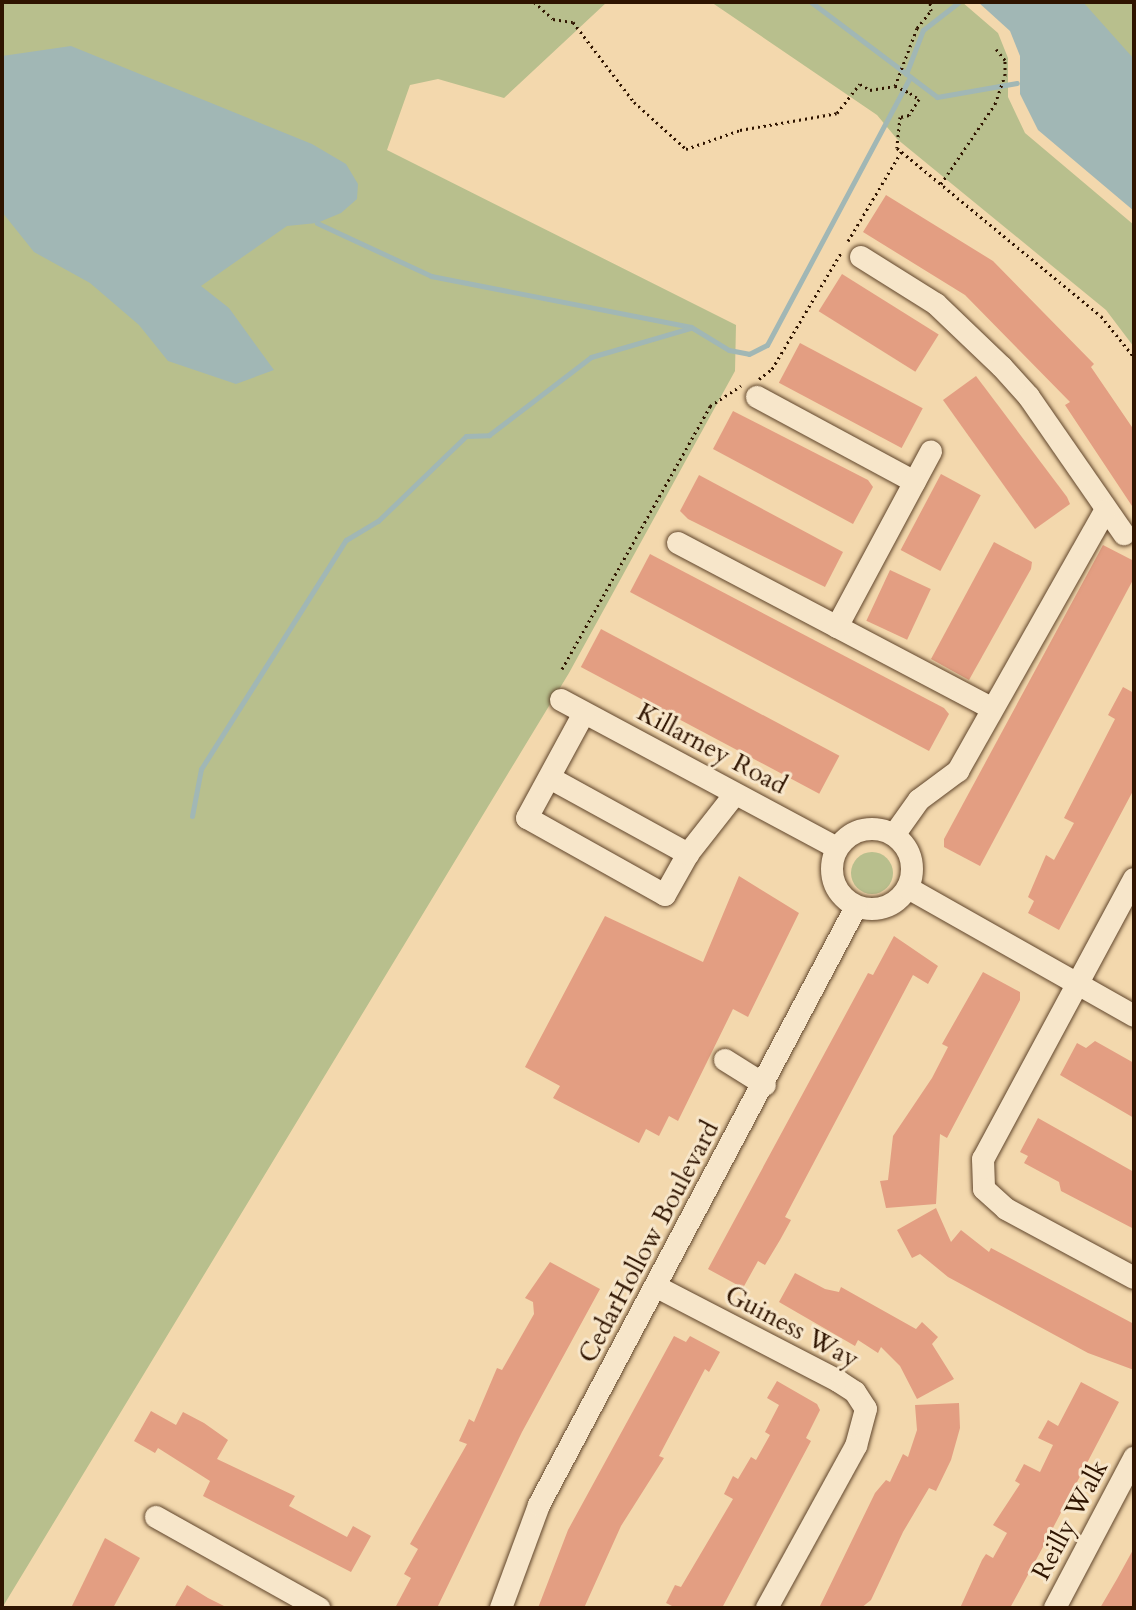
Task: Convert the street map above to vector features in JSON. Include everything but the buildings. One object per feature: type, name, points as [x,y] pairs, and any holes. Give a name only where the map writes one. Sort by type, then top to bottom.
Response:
[{"type":"street","points":[[861,257],[936,304],[1002,367],[1029,397],[1105,511],[1124,534]]},
{"type":"street","points":[[757,397],[915,482]]},
{"type":"street","points":[[837,627],[931,452]]},
{"type":"street","points":[[894,835],[919,800],[958,771],[1105,511]]},
{"type":"street","points":[[678,543],[991,708]]},
{"type":"street","name":"Killarney Road","points":[[561,700],[837,848]]},
{"type":"street","points":[[584,713],[527,818],[665,895],[688,854],[735,794]]},
{"type":"street","points":[[550,778],[688,854]]},
{"type":"street","points":[[867,829],[894,835],[909,853],[908,888],[884,908],[856,907],[834,884],[831,870],[837,848],[867,829]]},
{"type":"street","points":[[1134,879],[983,1159],[984,1189],[1006,1209],[1134,1278]]},
{"type":"street","points":[[908,888],[1134,1016]]},
{"type":"street","name":"CedarHollow Boulevard","points":[[501,1608],[539,1505],[765,1085],[856,907]]},
{"type":"street","points":[[725,1060],[765,1085]]},
{"type":"street","name":"Guiness Way","points":[[657,1287],[838,1381],[855,1392],[866,1409],[856,1446],[767,1608]]},
{"type":"street","name":"Reilly Walk","points":[[1055,1608],[1134,1458]]},
{"type":"street","points":[[156,1517],[319,1608]]},
{"type":"path","points":[[534,2],[553,19],[573,22],[634,102],[686,149],[740,130],[837,113],[860,84],[870,90],[895,86],[919,99],[897,125],[901,152],[772,369],[710,406],[562,669]]},
{"type":"path","points":[[895,86],[917,28],[931,11],[930,2]]},
{"type":"path","points":[[941,184],[995,104],[1005,75],[1005,60],[996,49]]},
{"type":"path","points":[[901,152],[1101,316],[1134,357]]},
{"type":"green space","points":[[2,2],[607,2],[504,98],[438,79],[410,85],[387,150],[736,325],[735,371],[569,673],[2,1608]]},
{"type":"green space","points":[[711,2],[962,2],[998,33],[1008,58],[1008,97],[1025,133],[1134,225],[1134,347],[1106,310],[897,139],[877,115]]},
{"type":"green space","points":[[1073,2],[1134,2],[1134,74]]},
{"type":"green space","points":[[872,852],[887,858],[893,873],[887,888],[872,894],[857,888],[851,873],[857,858]]},
{"type":"water","points":[[978,2],[1083,2],[1134,59],[1134,211],[1038,130],[1020,94],[1020,56],[1010,31]]},
{"type":"water","points":[[71,46],[312,144],[346,164],[358,184],[357,199],[341,213],[317,223],[287,226],[201,286],[229,308],[274,370],[236,384],[168,361],[139,325],[90,283],[34,252],[2,212],[2,56]]},
{"type":"waterway","points":[[811,2],[937,97],[1017,83]]},
{"type":"waterway","points":[[906,74],[923,30],[959,2]]},
{"type":"waterway","points":[[317,223],[431,276],[691,327],[729,350],[749,354],[767,345],[910,77]]},
{"type":"waterway","points":[[192,816],[201,769],[346,540],[378,521],[466,436],[489,435],[591,357],[690,328]]}]
